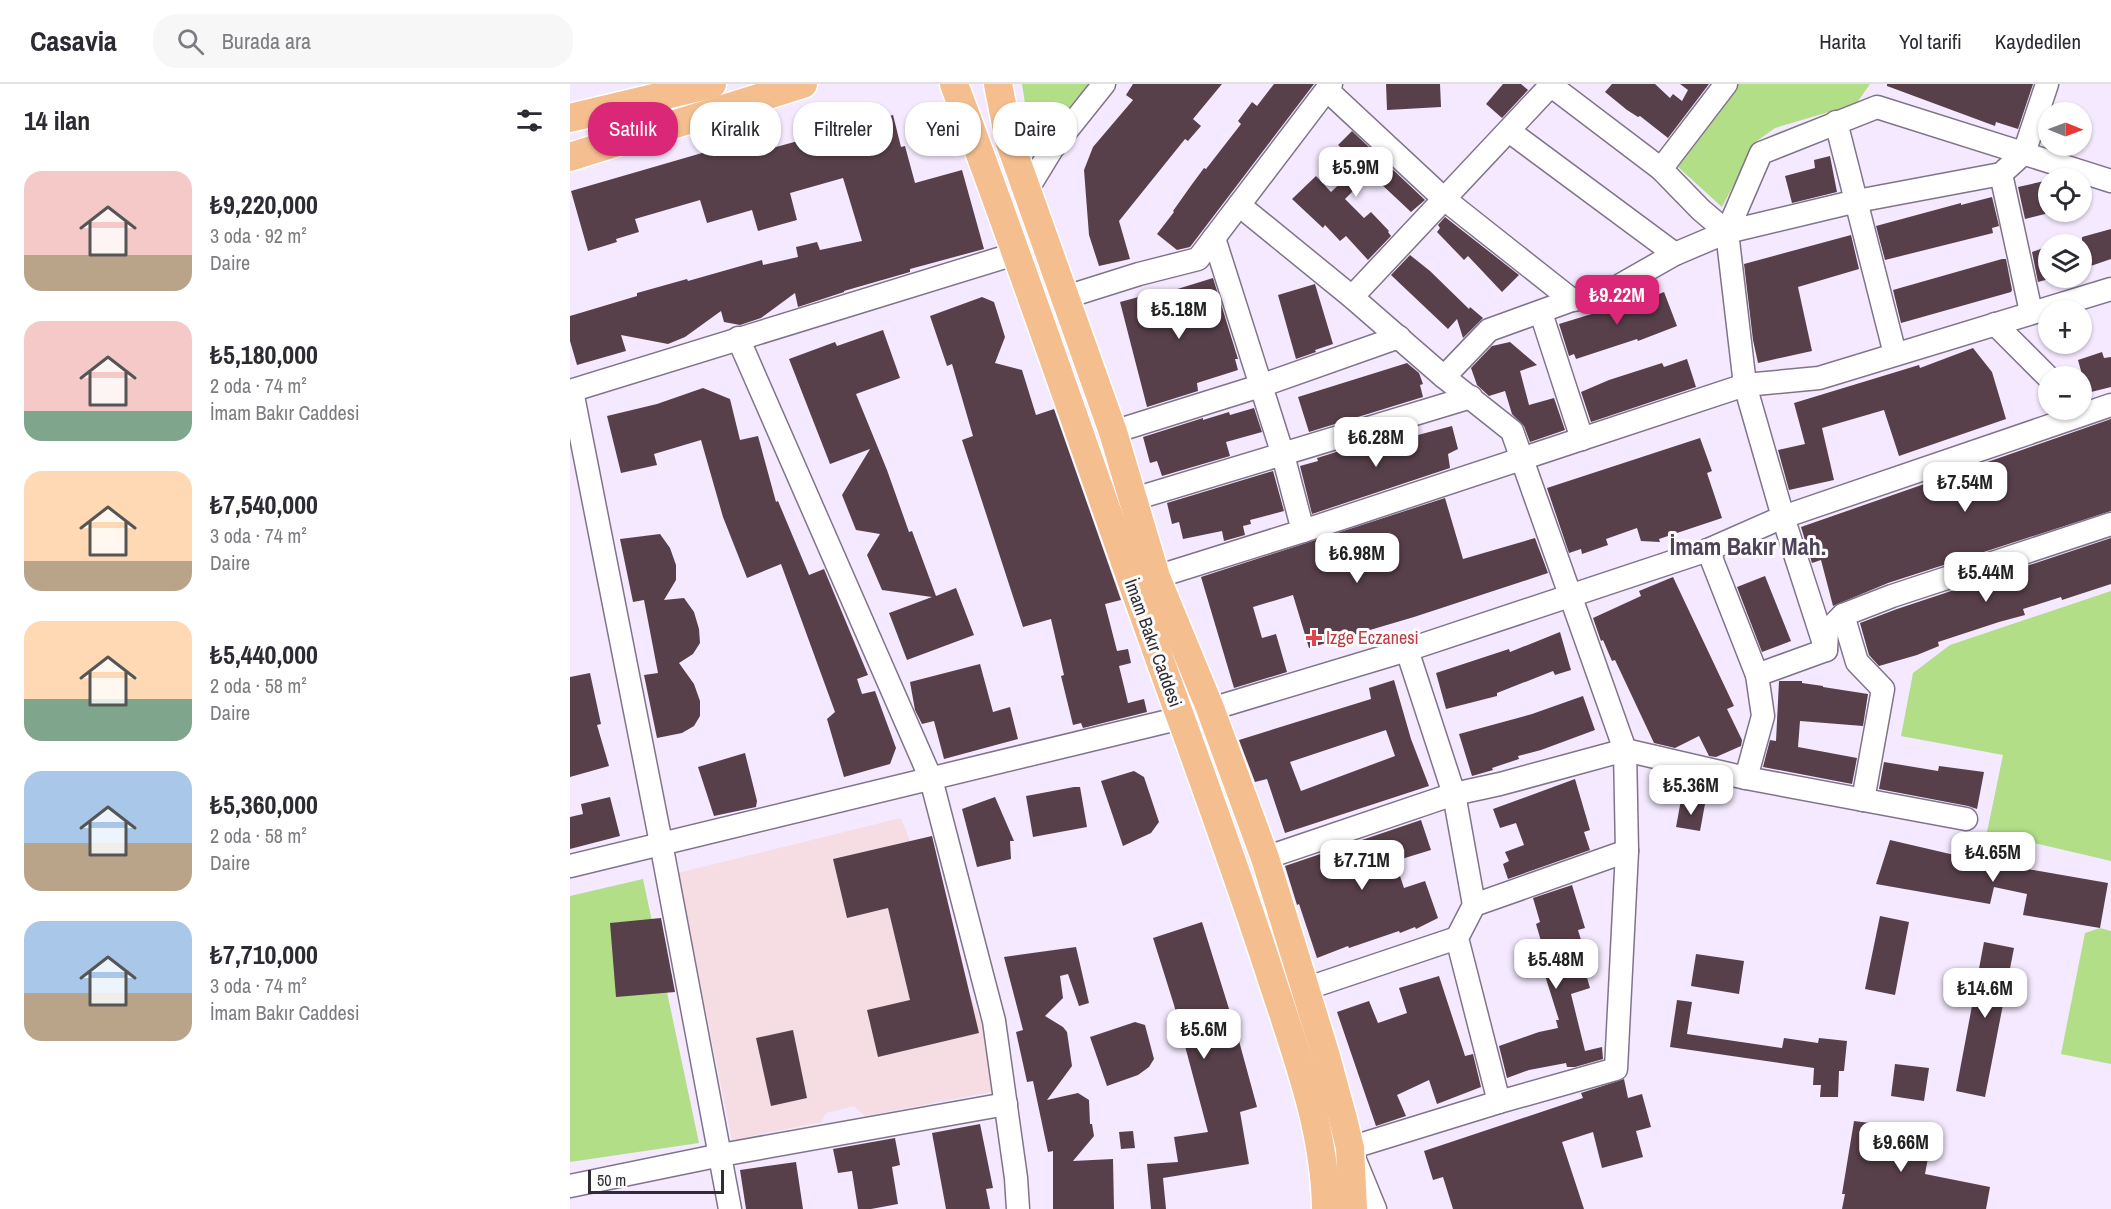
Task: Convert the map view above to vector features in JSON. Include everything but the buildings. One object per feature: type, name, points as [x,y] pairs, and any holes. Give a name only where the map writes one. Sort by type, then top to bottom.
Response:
[{"type":"main road","points":[[570,118],[712,84]]},
{"type":"main road","points":[[570,157],[803,84]]},
{"type":"main road","name":"İmam Bakır Caddesi","points":[[954,84],[1018,253],[1117,545],[1234,864],[1307,1085],[1319,1143],[1326,1209]]},
{"type":"main road","points":[[998,84],[1009,140],[1113,432],[1156,577],[1210,708],[1265,858],[1325,1053],[1350,1148],[1353,1209]]},
{"type":"street","points":[[1027,190],[1052,149],[1104,84]]},
{"type":"street","points":[[1352,297],[1551,84],[1661,169],[1701,210],[1727,232]]},
{"type":"street","points":[[1661,169],[1726,84]]},
{"type":"street","points":[[1444,377],[1489,330],[1572,300],[1601,296],[1675,254],[1727,232],[1857,201],[2001,174],[2024,153],[2047,84]]},
{"type":"street","points":[[1066,297],[1139,274],[1198,259],[1329,87],[1443,198],[1572,300]]},
{"type":"street","points":[[1826,650],[1783,517],[1745,385],[1727,232],[1761,153],[1877,107],[2111,181]]},
{"type":"street","points":[[1836,122],[1895,354]]},
{"type":"street","points":[[1509,131],[1675,254]]},
{"type":"street","points":[[2001,174],[2031,312]]},
{"type":"street","points":[[1239,205],[1512,431],[1625,750],[1627,851],[1616,1069],[1350,1148],[1375,1209]]},
{"type":"street","points":[[1214,238],[1283,455],[1303,531]]},
{"type":"street","points":[[730,1209],[661,843],[571,391],[1018,253]]},
{"type":"street","points":[[1156,577],[1303,531],[1745,385],[1819,378],[2111,289]]},
{"type":"street","points":[[1541,313],[1582,439]]},
{"type":"street","points":[[1995,324],[2038,367]]},
{"type":"street","points":[[1113,432],[1260,386],[1399,337]]},
{"type":"street","points":[[738,338],[931,779],[994,1021],[1016,1178],[1018,1209]]},
{"type":"street","points":[[1134,499],[1471,397]]},
{"type":"street","points":[[2092,409],[2111,405]]},
{"type":"street","points":[[570,866],[1181,718],[1407,650],[1708,550],[1783,517],[2057,420]]},
{"type":"street","points":[[1826,650],[1827,631],[1843,615],[1892,596],[2111,524]]},
{"type":"street","points":[[1708,550],[1757,675],[1763,716],[1746,778]]},
{"type":"street","points":[[1843,615],[1857,662],[1884,689],[1863,800]]},
{"type":"street","points":[[1407,650],[1454,794],[1474,905],[1457,938],[1499,1102]]},
{"type":"street","points":[[1757,675],[1826,650]]},
{"type":"street","points":[[1265,858],[1454,794],[1625,750],[1746,778],[1966,819]]},
{"type":"street","points":[[1474,905],[1627,851]]},
{"type":"street","points":[[1305,989],[1457,938]]},
{"type":"street","points":[[570,1186],[721,1155],[1006,1104]]},
{"type":"shaded area","points":[[901,818],[991,1047],[996,1091],[865,1116],[854,1106],[826,1113],[821,1122],[732,1140],[678,873]]},
{"type":"green space","points":[[1022,84],[1089,84],[1074,102],[1025,102]]},
{"type":"green space","points":[[1736,84],[1870,84],[1856,104],[1775,128],[1757,141],[1722,207],[1678,167]]},
{"type":"green space","points":[[2111,591],[2111,861],[1987,832],[2003,755],[1901,736],[1913,673],[1950,645]]},
{"type":"green space","points":[[643,879],[699,1143],[570,1162],[570,896]]},
{"type":"green space","points":[[2100,928],[2111,931],[2111,1064],[2061,1054],[2085,933]]},
{"type":"place","name":"Izge Eczanesi","points":[[1314,638]]},
{"type":"district","name":"İmam Bakır Mah.","points":[[1748,547]]}]
